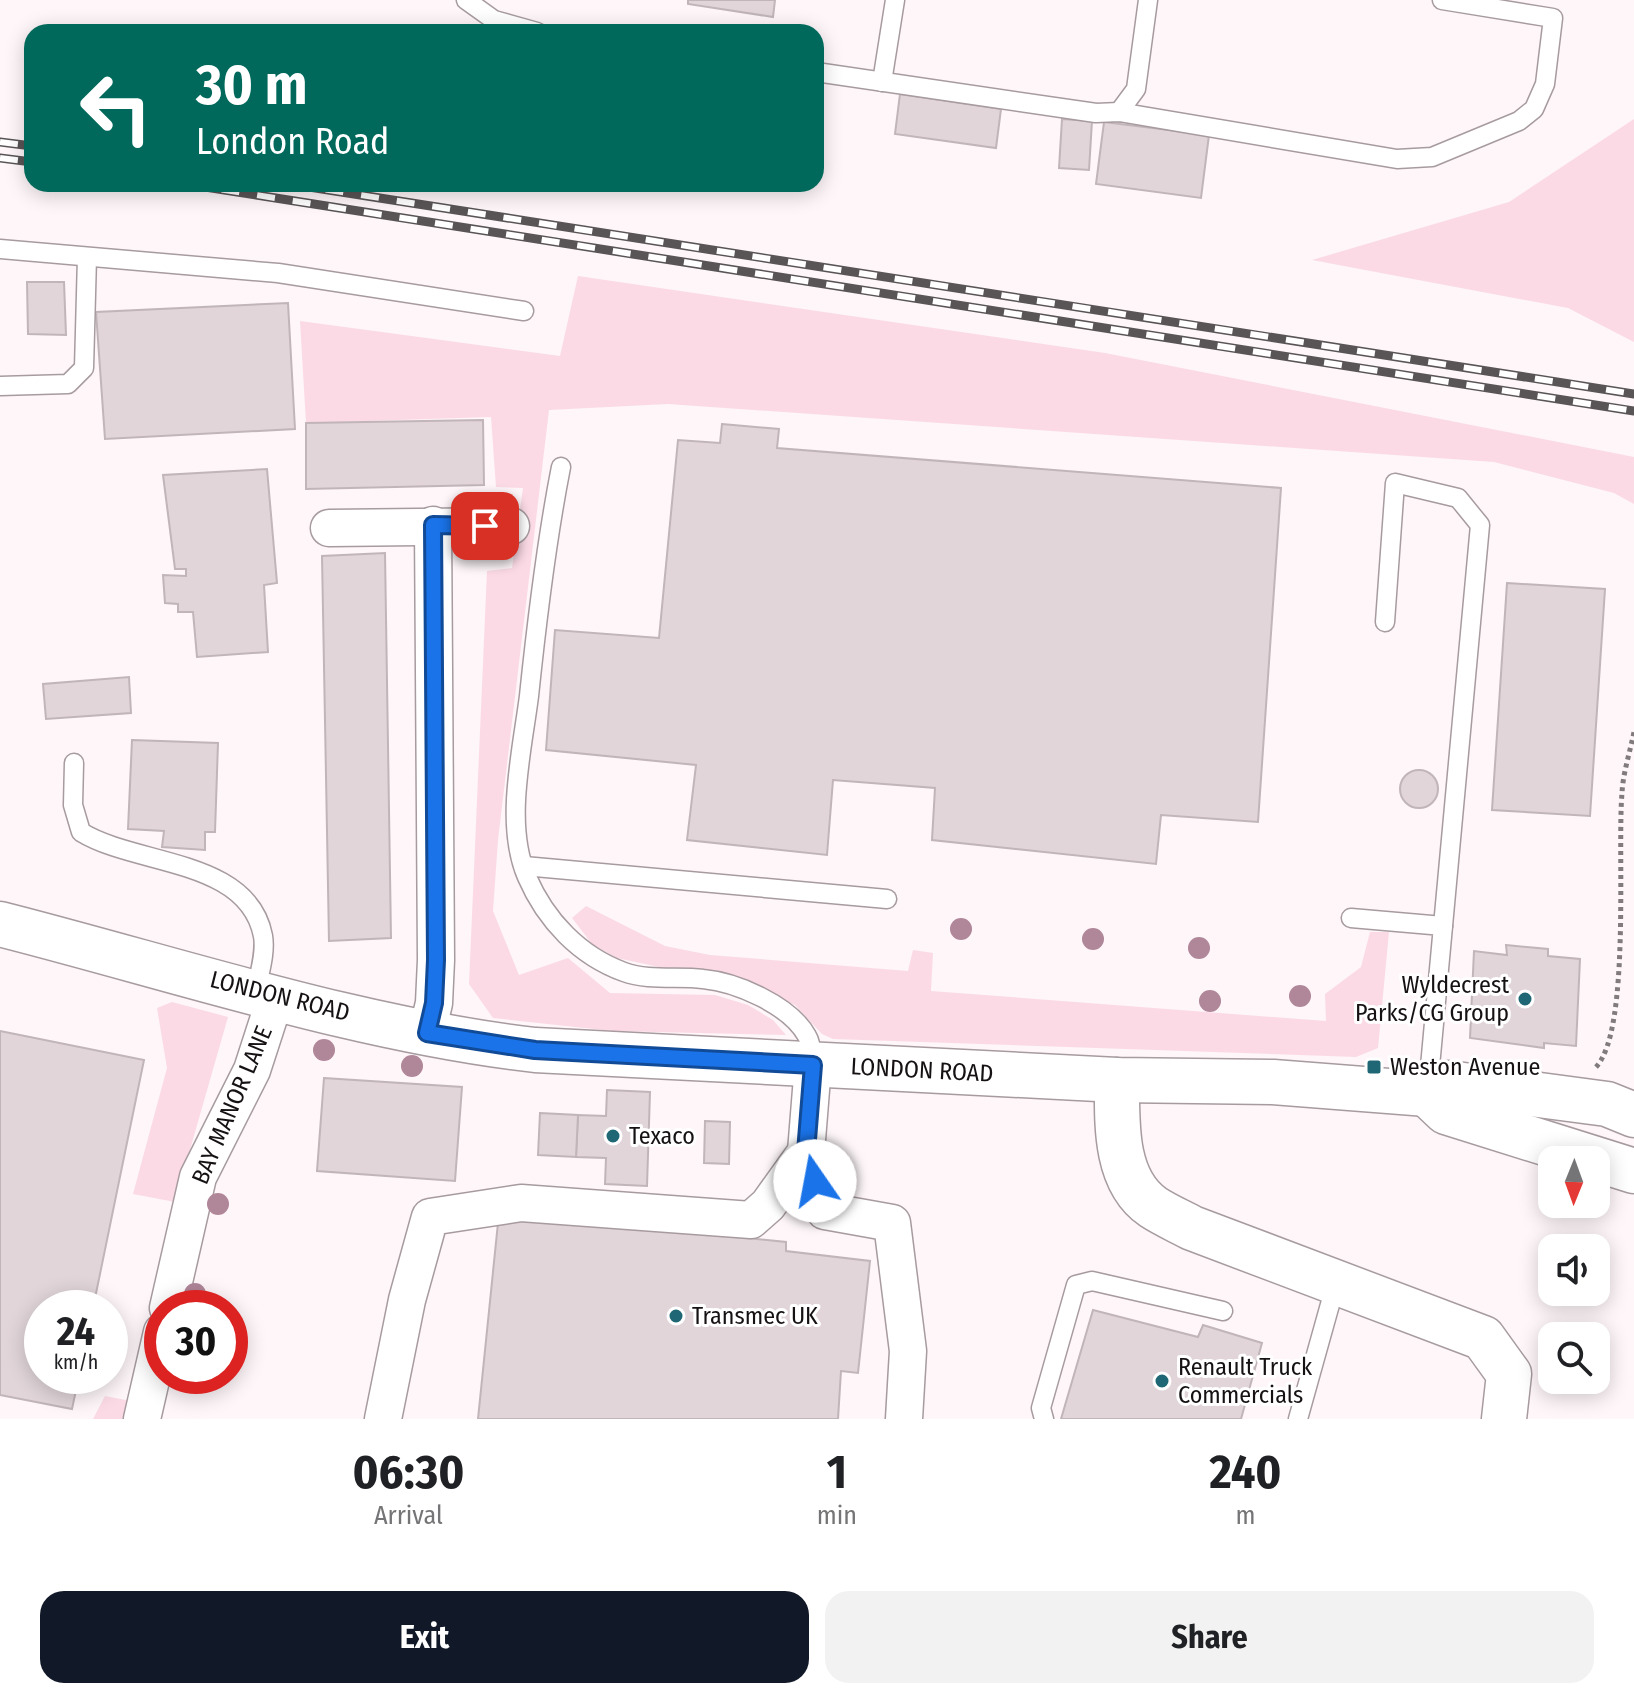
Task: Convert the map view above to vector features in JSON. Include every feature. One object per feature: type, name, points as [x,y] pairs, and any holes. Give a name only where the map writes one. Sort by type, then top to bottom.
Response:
[{"type":"street","points":[[427,1033],[434,1003],[436,960],[433,525]]},
{"type":"street","points":[[329,528],[511,526]]},
{"type":"street","name":"LONDON ROAD","points":[[0,924],[427,1033],[535,1050],[1117,1080],[1273,1082],[1427,1094],[1448,1083],[1607,1104],[1634,1115]]},
{"type":"street","name":"BAY MANOR LANE","points":[[172,1290],[198,1177],[252,1070],[266,994]]},
{"type":"street","points":[[813,1065],[806,1152],[825,1211],[892,1223],[908,1351],[904,1419]]},
{"type":"street","points":[[1117,1080],[1117,1125],[1124,1168],[1150,1206],[1192,1228],[1483,1338],[1509,1374],[1504,1419]]},
{"type":"street","points":[[1427,1094],[1446,1112],[1634,1171]]},
{"type":"street","points":[[383,1419],[407,1300],[430,1217],[521,1203],[751,1220],[768,1205],[806,1152]]},
{"type":"street","points":[[142,1419],[148,1394]]},
{"type":"lane","points":[[466,0],[494,20],[508,24]]},
{"type":"lane","points":[[882,82],[895,0]]},
{"type":"lane","points":[[1119,112],[1136,89],[1148,0]]},
{"type":"lane","points":[[824,73],[1096,113],[1119,112],[1397,159],[1432,157],[1519,121],[1534,109],[1545,84],[1553,18],[1442,0]]},
{"type":"lane","points":[[0,249],[278,273],[524,311]]},
{"type":"lane","points":[[0,386],[68,384],[84,368],[87,257]]},
{"type":"lane","points":[[561,467],[546,542],[519,784],[518,837],[524,866],[539,900],[563,933],[595,959],[628,973],[706,979],[740,989],[796,1020],[809,1038],[813,1065]]},
{"type":"lane","points":[[1385,622],[1395,483],[1458,498],[1480,525],[1432,1072],[1427,1094]]},
{"type":"lane","points":[[74,763],[73,805],[81,832],[103,846],[186,866],[222,880],[240,899],[262,935],[266,994]]},
{"type":"lane","points":[[524,866],[887,899]]},
{"type":"lane","points":[[1351,918],[1443,926]]},
{"type":"lane","points":[[1044,1419],[1041,1408],[1076,1285],[1092,1281],[1223,1311]]},
{"type":"lane","points":[[1298,1419],[1336,1283]]},
{"type":"path","points":[[1590,1071],[1599,1065],[1612,1039],[1617,983],[1622,791],[1634,732]]},
{"type":"shaded area","points":[[1634,119],[1634,342],[1568,308],[1312,260],[1509,202]]},
{"type":"shaded area","points":[[578,276],[1105,353],[1634,457],[1634,504],[1614,493],[1494,462],[668,404],[549,410],[498,840],[493,911],[519,975],[568,958],[610,993],[715,995],[748,1005],[773,1020],[786,1035],[612,1031],[493,1018],[469,984],[487,571],[512,568],[523,488],[496,487],[491,417],[306,423],[300,321],[560,356]]},
{"type":"shaded area","points":[[586,906],[665,946],[710,955],[908,971],[913,950],[933,953],[931,991],[1326,1021],[1325,994],[1361,967],[1370,932],[1389,932],[1378,1048],[1356,1057],[833,1039],[822,1034],[795,1005],[757,988],[617,958],[592,944],[572,918]]},
{"type":"shaded area","points":[[172,1002],[228,1017],[175,1202],[133,1194],[167,1068],[157,1008]]},
{"type":"shaded area","points":[[105,1396],[136,1402],[132,1419],[93,1419]]},
{"type":"building","points":[[688,0],[775,0],[773,17],[688,4]]},
{"type":"building","points":[[900,94],[1001,109],[996,148],[895,134]]},
{"type":"building","points":[[1062,119],[1092,121],[1089,170],[1059,168]]},
{"type":"building","points":[[1104,122],[1209,135],[1201,198],[1096,184]]},
{"type":"building","points":[[27,282],[64,282],[66,335],[28,334]]},
{"type":"building","points":[[288,303],[295,429],[105,439],[96,312]]},
{"type":"building","points":[[483,420],[484,485],[306,489],[306,423]]},
{"type":"building","points":[[722,424],[779,429],[777,448],[1281,488],[1258,822],[1161,815],[1156,864],[932,840],[935,788],[833,780],[827,855],[687,840],[696,765],[546,750],[555,630],[659,638],[678,440],[720,443]]},
{"type":"building","points":[[267,469],[277,583],[264,585],[268,652],[197,657],[193,612],[178,612],[178,604],[165,603],[163,575],[186,576],[186,569],[175,569],[163,475]]},
{"type":"building","points":[[385,553],[391,938],[329,941],[322,556]]},
{"type":"building","points":[[1507,583],[1605,589],[1590,816],[1492,810]]},
{"type":"building","points":[[129,677],[131,713],[46,719],[43,684]]},
{"type":"building","points":[[132,740],[218,743],[215,832],[205,832],[205,850],[162,847],[164,831],[128,829]]},
{"type":"building","points":[[1419,770],[1432,776],[1438,789],[1432,802],[1419,808],[1406,802],[1400,789],[1406,776]]},
{"type":"building","name":"Wyldecrest Parks/CG Group","points":[[1506,945],[1548,949],[1548,956],[1580,959],[1576,1046],[1544,1043],[1544,1048],[1470,1038],[1474,951],[1507,955]]},
{"type":"building","points":[[0,1031],[144,1060],[97,1290],[24,1290],[24,1394],[75,1394],[72,1409],[0,1395]]},
{"type":"building","points":[[324,1078],[462,1087],[455,1181],[317,1171]]},
{"type":"building","name":"Texaco","points":[[607,1090],[650,1092],[647,1186],[605,1184],[606,1158],[576,1157],[578,1115],[606,1116]]},
{"type":"building","points":[[540,1113],[578,1115],[576,1157],[538,1155]]},
{"type":"building","points":[[705,1121],[730,1122],[729,1164],[704,1163]]},
{"type":"building","name":"Transmec UK","points":[[499,1213],[786,1242],[786,1251],[870,1261],[858,1373],[841,1371],[838,1419],[478,1419]]},
{"type":"building","name":"Renault Truck Commercials","points":[[1093,1310],[1198,1337],[1203,1325],[1262,1343],[1241,1419],[1061,1419]]},
{"type":"railway","points":[[0,142],[24,145]]},
{"type":"railway","points":[[0,158],[24,161]]},
{"type":"railway","points":[[237,192],[1634,411]]},
{"type":"railway","points":[[341,192],[1634,394]]},
{"type":"place","name":"Wyldecrest Parks/CG Group","points":[[1525,999]]},
{"type":"place","name":"Weston Avenue","points":[[1374,1067]]},
{"type":"place","name":"Texaco","points":[[613,1136]]},
{"type":"place","name":"Transmec UK","points":[[676,1316]]},
{"type":"place","name":"Renault Truck Commercials","points":[[1162,1381]]},
{"type":"route","points":[[485,526],[433,525],[436,960],[434,1003],[427,1033],[535,1050],[813,1065],[806,1152],[815,1181]]}]
